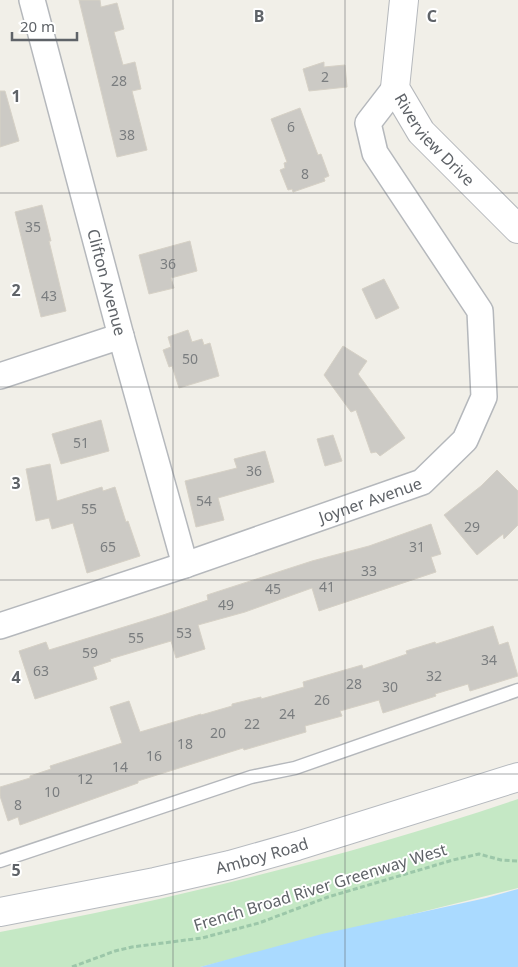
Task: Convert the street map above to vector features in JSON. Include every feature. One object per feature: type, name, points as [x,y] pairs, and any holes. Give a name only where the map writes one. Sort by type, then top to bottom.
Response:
[{"type":"main road","name":"Riverview Drive","points":[[404,0],[395,88],[421,132],[518,229]]},
{"type":"main road","name":"Amboy Road","points":[[0,912],[155,882],[230,865],[518,777]]},
{"type":"street","name":"Clifton Avenue","points":[[32,0],[121,336],[185,565]]},
{"type":"street","name":"Joyner Avenue","points":[[0,626],[185,565],[422,482],[464,440],[484,397],[480,310],[375,153],[368,123],[395,88]]},
{"type":"street","points":[[0,376],[121,336]]},
{"type":"lane","points":[[0,861],[251,777],[296,768],[518,690]]},
{"type":"path","name":"French Broad River Greenway West","points":[[72,967],[115,951],[202,938],[259,923],[328,897],[453,860],[479,854],[518,862]]},
{"type":"green space","points":[[518,799],[518,888],[200,967],[0,967],[0,932],[131,905],[261,874],[390,839]]},
{"type":"water","points":[[518,889],[518,967],[200,967],[322,934],[486,898]]},
{"type":"building","points":[[79,0],[100,0],[101,7],[117,3],[124,29],[114,32],[123,65],[135,62],[141,89],[132,91],[147,150],[117,157]]},
{"type":"building","points":[[324,62],[324,67],[345,65],[347,87],[309,91],[303,69]]},
{"type":"building","points":[[0,91],[5,91],[19,141],[0,147]]},
{"type":"building","points":[[300,108],[318,155],[321,154],[329,176],[324,178],[325,181],[293,192],[292,189],[288,190],[280,170],[285,168],[284,163],[287,162],[271,119]]},
{"type":"building","points":[[42,205],[66,311],[41,317],[15,212]]},
{"type":"building","points":[[190,241],[197,271],[171,278],[174,288],[149,294],[139,255]]},
{"type":"building","points":[[384,279],[399,308],[376,319],[362,289]]},
{"type":"building","points":[[188,330],[192,342],[202,339],[204,345],[210,343],[219,376],[179,388],[172,366],[169,367],[163,350],[171,347],[168,337]]},
{"type":"building","points":[[343,346],[367,361],[358,374],[405,438],[380,456],[376,452],[371,453],[356,410],[351,412],[324,375]]},
{"type":"building","points":[[101,420],[109,451],[61,464],[52,434]]},
{"type":"building","points":[[333,435],[342,461],[325,466],[317,439]]},
{"type":"building","points":[[265,451],[274,482],[218,498],[224,520],[196,527],[185,481],[237,468],[234,459]]},
{"type":"building","points":[[50,464],[57,501],[102,487],[103,491],[115,487],[126,522],[128,521],[140,556],[87,573],[73,523],[52,529],[49,518],[36,521],[26,469]]},
{"type":"building","points":[[497,470],[518,491],[518,525],[504,539],[503,534],[477,555],[444,515],[481,486]]},
{"type":"building","points":[[431,524],[441,554],[431,557],[436,572],[319,611],[312,588],[245,612],[198,625],[205,649],[176,658],[171,641],[110,659],[111,661],[93,667],[97,679],[35,699],[19,651],[46,642],[49,650],[163,615],[208,600],[207,595],[312,561],[369,546]]},
{"type":"building","points":[[493,626],[499,645],[508,642],[518,676],[470,691],[468,684],[383,713],[379,700],[340,711],[342,716],[305,726],[306,732],[244,750],[243,748],[138,781],[138,783],[20,825],[18,817],[8,821],[0,796],[0,787],[30,778],[30,776],[51,769],[50,766],[122,743],[110,707],[129,701],[140,732],[232,706],[232,704],[261,697],[261,699],[304,687],[303,682],[362,665],[363,669],[407,654],[406,651],[435,642],[436,644]]}]
